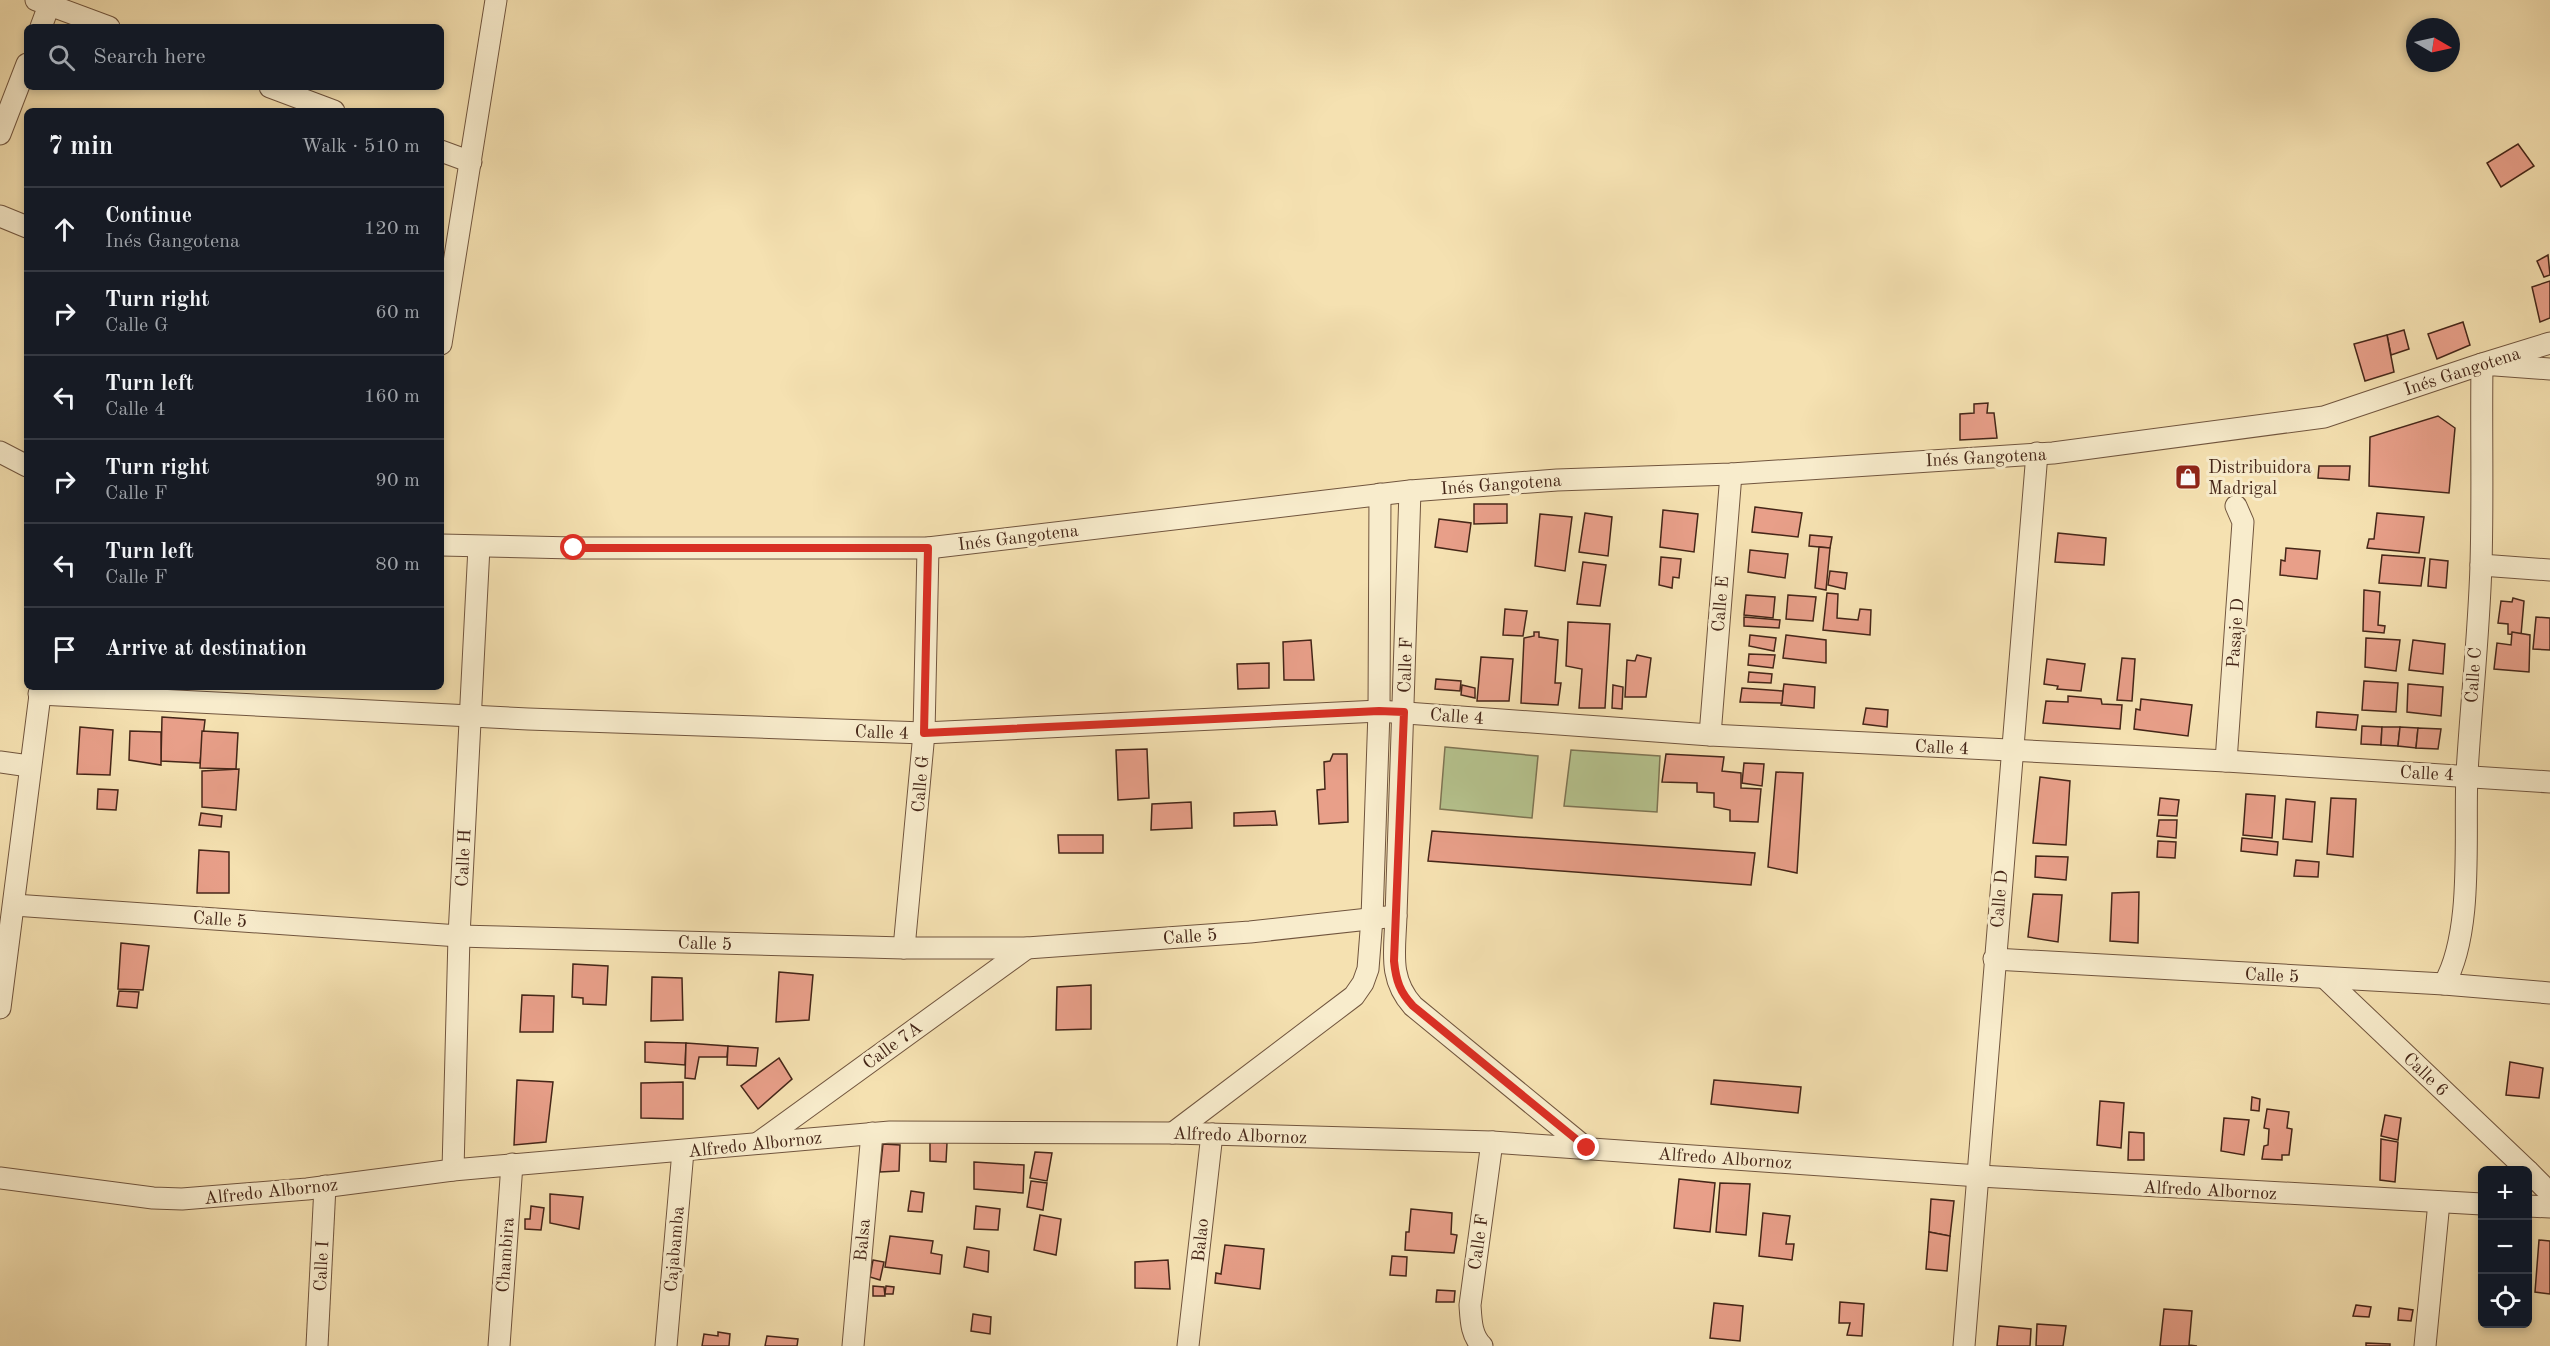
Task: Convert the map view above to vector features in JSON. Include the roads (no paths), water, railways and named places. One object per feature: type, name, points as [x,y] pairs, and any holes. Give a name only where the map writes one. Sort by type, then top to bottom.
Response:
[{"type":"street","points":[[444,326],[496,0]]},
{"type":"street","points":[[42,24],[46,2],[101,24]]},
{"type":"street","points":[[0,134],[24,72]]},
{"type":"street","points":[[278,90],[326,108]]},
{"type":"street","points":[[444,152],[471,162]]},
{"type":"street","points":[[0,216],[24,226]]},
{"type":"street","name":"Inés Gangotena","points":[[444,545],[928,548],[1410,491],[1557,480],[1731,474],[2053,453],[2188,437],[2324,417],[2550,343]]},
{"type":"street","points":[[2482,364],[2550,369]]},
{"type":"street","name":"Calle C","points":[[2444,984],[2452,970],[2462,921],[2467,775],[2481,565],[2482,364]]},
{"type":"street","points":[[0,452],[24,464]]},
{"type":"street","name":"Calle D","points":[[1964,1346],[2037,453]]},
{"type":"street","name":"Calle E","points":[[1710,735],[1731,474]]},
{"type":"street","name":"Calle F","points":[[1410,491],[1395,916],[1396,979],[1402,993],[1413,1006],[1587,1148]]},
{"type":"street","name":"Calle F","points":[[1173,1133],[1353,996],[1363,984],[1368,969],[1372,918],[1379,711],[1380,494]]},
{"type":"street","name":"Pasaje D","points":[[2226,761],[2243,522],[2236,506]]},
{"type":"street","name":"Calle H","points":[[453,1170],[459,936],[479,547]]},
{"type":"street","name":"Calle G","points":[[904,948],[924,733],[928,548]]},
{"type":"street","points":[[2481,565],[2550,570]]},
{"type":"street","points":[[0,1008],[40,691]]},
{"type":"street","name":"Calle 4","points":[[40,691],[469,715],[924,733],[1379,711],[1710,735],[2226,761],[2550,782]]},
{"type":"street","points":[[0,762],[29,766]]},
{"type":"street","name":"Calle 5","points":[[14,905],[459,936],[904,948],[1027,948],[1250,932],[1395,916]]},
{"type":"street","name":"Calle 7A","points":[[758,1143],[1027,948]]},
{"type":"street","name":"Calle 5","points":[[1994,959],[2444,984],[2550,993]]},
{"type":"street","name":"Calle 6","points":[[2325,978],[2522,1166]]},
{"type":"street","name":"Alfredo Albornoz","points":[[0,1178],[153,1198],[182,1199],[325,1186],[512,1164],[872,1133],[911,1131],[1173,1133],[1492,1142],[1979,1176],[2478,1204]]},
{"type":"street","name":"Balsa","points":[[853,1346],[872,1133]]},
{"type":"street","name":"Balao","points":[[1188,1346],[1212,1134]]},
{"type":"street","name":"Calle F","points":[[1479,1343],[1471,1324],[1470,1305],[1492,1142]]},
{"type":"street","name":"Cajabamba","points":[[666,1346],[683,1151]]},
{"type":"street","name":"Chambira","points":[[499,1346],[512,1164]]},
{"type":"street","name":"Calle 6","points":[[2532,1176],[2550,1192]]},
{"type":"street","name":"Calle I","points":[[317,1346],[325,1186]]},
{"type":"street","points":[[2425,1346],[2439,1202]]},
{"type":"street","points":[[2532,1206],[2550,1206]]},
{"type":"place","name":"Distribuidora Madrigal","points":[[2188,477]]}]
